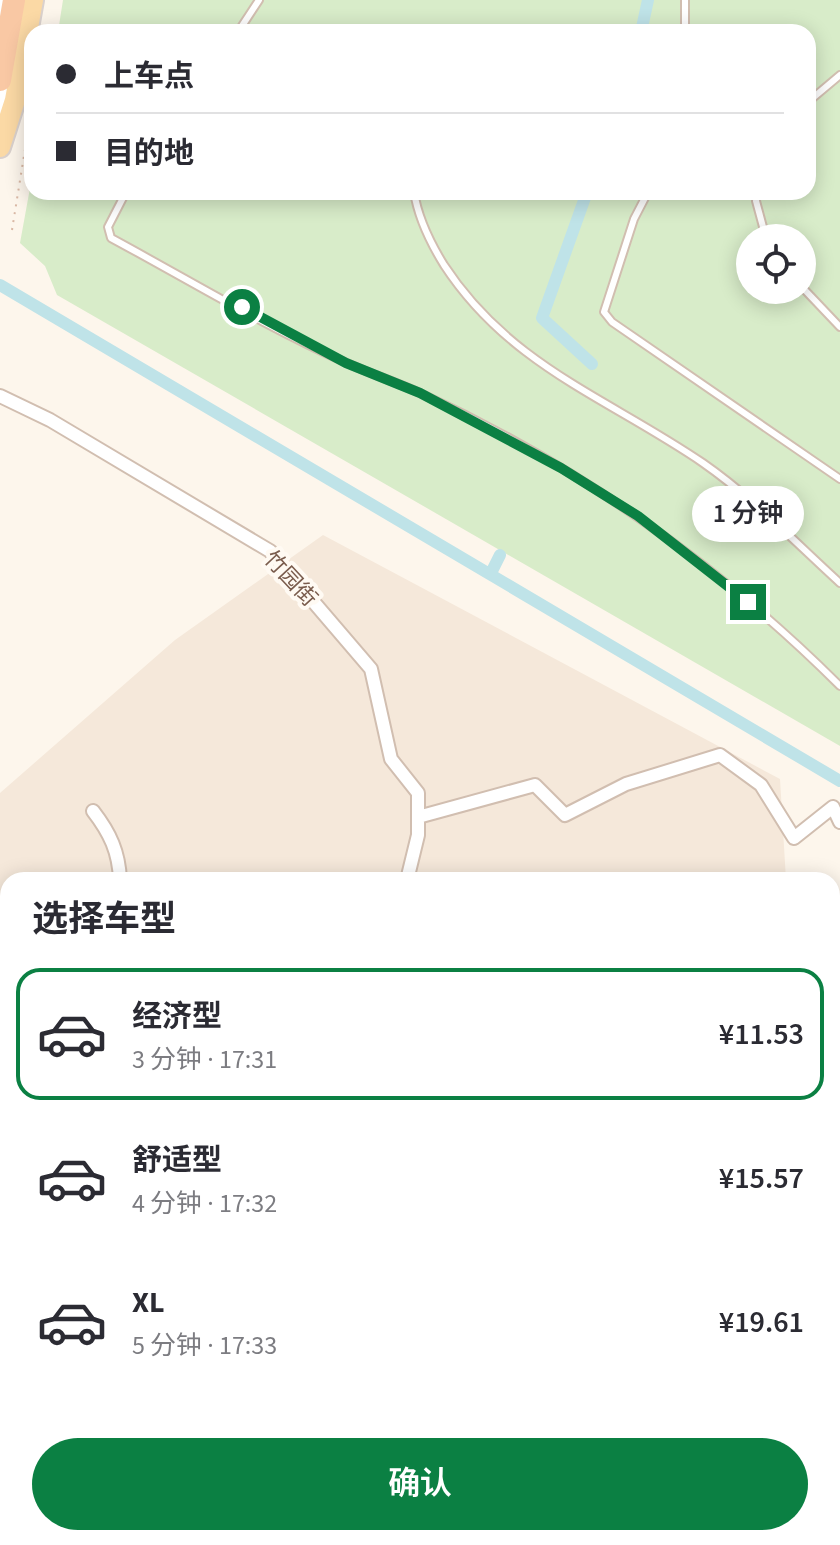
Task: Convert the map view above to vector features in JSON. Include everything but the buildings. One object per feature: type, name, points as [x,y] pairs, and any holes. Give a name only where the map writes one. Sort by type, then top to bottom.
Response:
[{"type":"highway","points":[[0,80],[14,0]]},
{"type":"main road","points":[[29,24],[33,0]]},
{"type":"main road","points":[[0,147],[15,100],[24,50]]},
{"type":"street","points":[[0,16],[3,0]]},
{"type":"street","points":[[0,116],[20,0]]},
{"type":"street","name":"竹园街","points":[[0,396],[50,420],[270,551],[371,669],[391,759],[418,793],[418,835],[409,872]]},
{"type":"street","points":[[418,817],[535,785],[565,815],[626,784],[720,755],[761,785],[794,838],[833,807],[840,822]]},
{"type":"street","points":[[93,811],[108,830],[120,858],[120,872]]},
{"type":"lane","points":[[243,24],[259,0]]},
{"type":"lane","points":[[685,0],[685,24]]},
{"type":"lane","points":[[816,95],[840,75]]},
{"type":"lane","points":[[122,200],[108,227],[111,238],[346,363],[420,393],[561,468],[638,516],[724,581],[840,686]]},
{"type":"lane","points":[[415,200],[436,252],[466,299],[542,367],[703,463],[840,583]]},
{"type":"lane","points":[[644,200],[634,219],[604,312],[612,322],[840,479]]},
{"type":"lane","points":[[756,200],[762,224]]},
{"type":"lane","points":[[816,302],[840,327]]},
{"type":"path","points":[[12,230],[24,156]]},
{"type":"shaded area","points":[[323,535],[780,779],[786,872],[0,872],[0,793],[175,640]]},
{"type":"green space","points":[[63,0],[840,0],[840,746],[57,295],[45,266],[20,243],[28,200],[816,200],[816,24],[59,24]]},
{"type":"waterway","points":[[643,24],[648,0]]},
{"type":"waterway","points":[[584,200],[542,318],[592,364]]},
{"type":"waterway","points":[[0,285],[840,781]]},
{"type":"waterway","points":[[491,573],[500,555]]},
{"type":"route","points":[[242,307],[346,363],[420,393],[561,468],[638,516],[748,602]]}]
